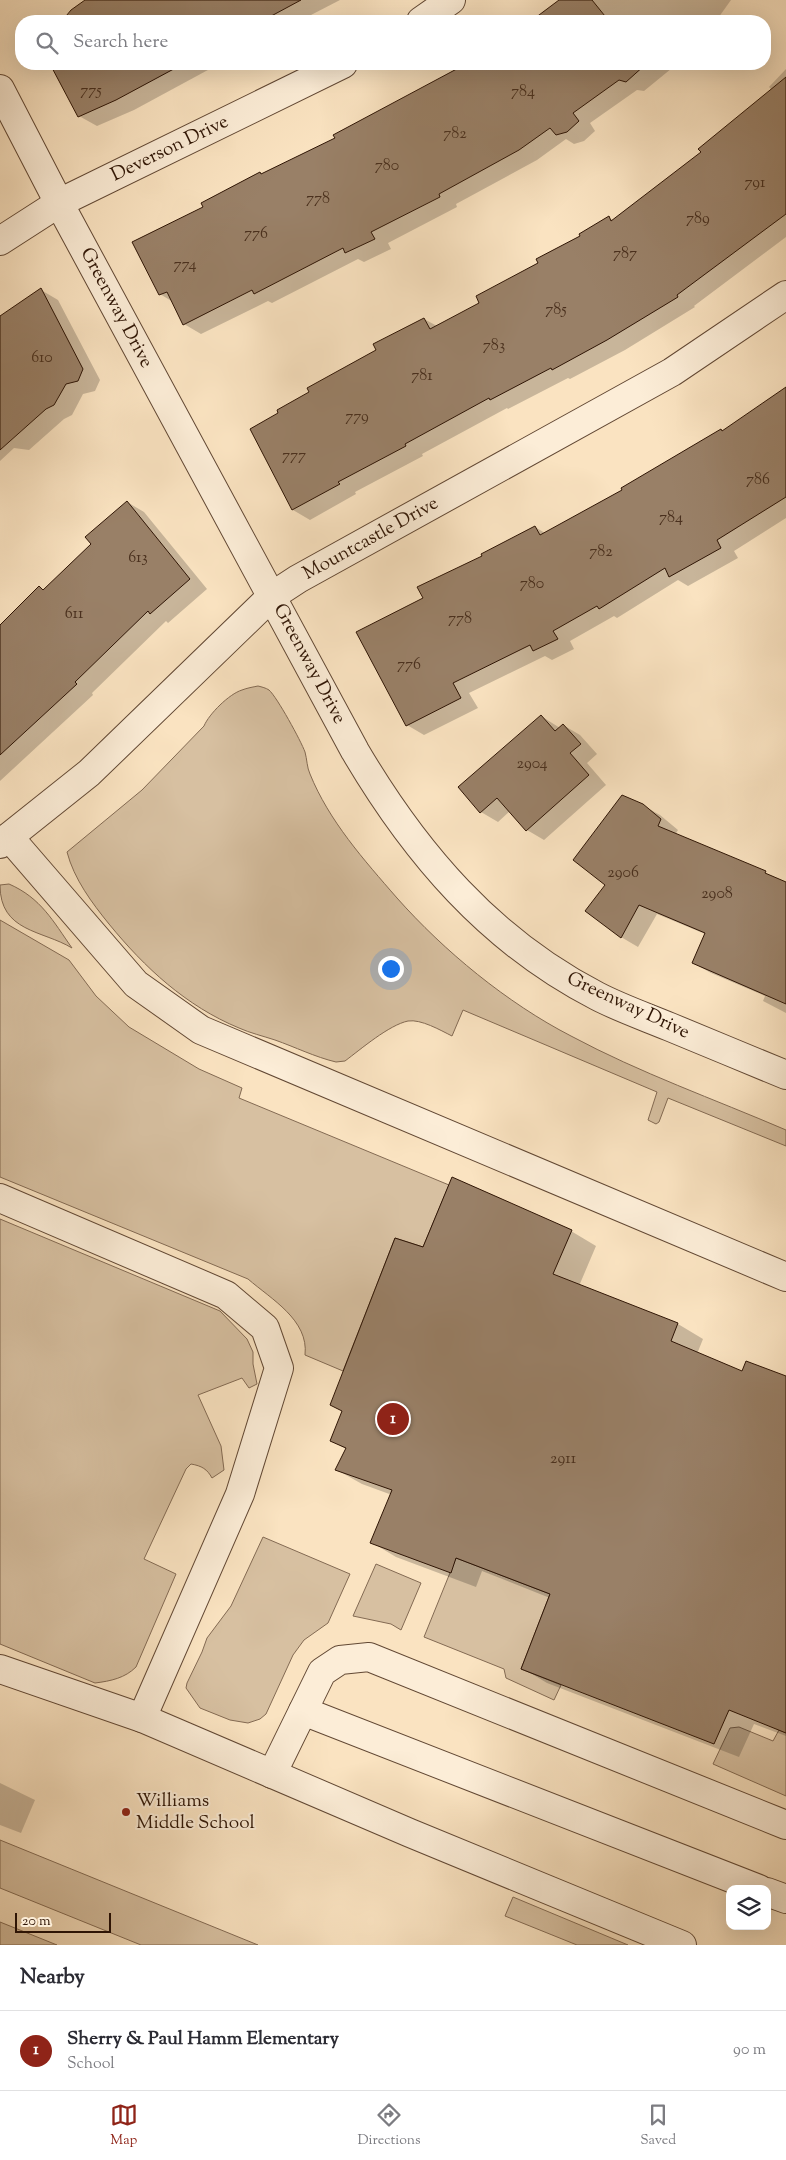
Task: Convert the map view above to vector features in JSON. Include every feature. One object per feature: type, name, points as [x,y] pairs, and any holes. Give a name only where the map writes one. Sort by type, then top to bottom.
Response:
[{"type":"street","points":[[430,15],[451,0]]},
{"type":"street","name":"Deverson Drive","points":[[0,240],[59,203],[331,70]]},
{"type":"street","name":"Greenway Drive","points":[[0,89],[59,203],[355,751],[377,787],[424,854],[477,911],[539,960],[568,980],[598,996],[786,1075]]},
{"type":"street","name":"Mountcastle Drive","points":[[5,840],[89,773],[272,596],[298,579],[672,372],[786,295]]},
{"type":"street","points":[[5,840],[136,984],[201,1030],[786,1277]]},
{"type":"street","points":[[0,1198],[226,1295],[265,1328],[279,1368],[240,1494],[142,1718]]},
{"type":"street","points":[[272,1774],[322,1672],[340,1660],[369,1657],[786,1825]]},
{"type":"street","points":[[0,1669],[142,1718],[682,1945]]},
{"type":"street","points":[[303,1711],[749,1885]]},
{"type":"street","points":[[771,1893],[786,1899]]},
{"type":"shaded area","points":[[258,686],[269,690],[283,710],[303,746],[309,772],[318,791],[348,839],[415,918],[456,956],[523,1008],[571,1036],[650,1074],[786,1130],[786,1146],[668,1098],[659,1122],[656,1124],[648,1120],[657,1092],[463,1010],[452,1036],[424,1023],[408,1021],[400,1023],[384,1032],[345,1061],[336,1062],[239,1028],[201,1009],[168,984],[137,956],[96,908],[74,872],[67,852],[142,790],[204,726],[220,705],[237,692]]},
{"type":"shaded area","points":[[9,884],[38,903],[72,948],[36,933],[15,921],[7,912],[2,900],[0,885]]},
{"type":"shaded area","points":[[0,920],[69,960],[96,996],[129,1027],[199,1069],[242,1088],[239,1098],[449,1185],[423,1247],[395,1238],[343,1371],[305,1355],[305,1343],[295,1321],[287,1311],[248,1279],[0,1177]]},
{"type":"shaded area","points":[[0,1219],[220,1311],[247,1339],[253,1352],[257,1384],[249,1388],[242,1378],[198,1395],[221,1446],[224,1470],[212,1478],[204,1468],[191,1464],[186,1469],[144,1559],[176,1574],[136,1667],[127,1674],[112,1680],[95,1683],[0,1644]]},
{"type":"shaded area","points":[[263,1537],[350,1574],[328,1623],[304,1640],[293,1655],[266,1714],[260,1719],[248,1723],[230,1720],[200,1708],[186,1688],[207,1638],[231,1606]]},
{"type":"shaded area","points":[[456,1558],[550,1594],[521,1669],[561,1685],[554,1700],[506,1678],[504,1669],[424,1637]]},
{"type":"shaded area","points":[[376,1564],[421,1583],[401,1630],[391,1624],[353,1616]]},
{"type":"shaded area","points":[[739,1727],[773,1741],[779,1730],[786,1733],[786,1796],[713,1764],[730,1728]]},
{"type":"shaded area","points":[[0,1840],[258,1945],[141,1945],[0,1888]]},
{"type":"shaded area","points":[[513,1897],[628,1945],[577,1945],[505,1916]]},
{"type":"shaded area","points":[[0,1922],[57,1945],[0,1945]]},
{"type":"building","points":[[85,0],[301,0],[273,15],[67,15]]},
{"type":"building","points":[[559,0],[592,0],[604,15],[539,15]]},
{"type":"building","points":[[53,70],[172,70],[116,100],[78,117]]},
{"type":"building","points":[[455,70],[639,70],[626,82],[619,80],[573,113],[579,121],[567,132],[556,135],[550,128],[519,150],[439,194],[440,197],[371,232],[375,239],[345,253],[343,248],[254,294],[252,290],[183,325],[167,292],[159,295],[132,242],[203,207],[201,203],[260,172],[261,174],[335,138],[333,135]]},
{"type":"building","points":[[786,77],[786,214],[677,295],[678,297],[607,340],[552,370],[551,368],[490,400],[489,398],[405,444],[406,446],[338,482],[340,484],[292,510],[250,429],[278,413],[277,410],[309,392],[307,388],[376,350],[373,344],[424,318],[430,329],[479,303],[476,296],[538,263],[536,259],[580,236],[579,234],[609,216],[611,221],[701,152],[698,149]]},
{"type":"building","points":[[41,288],[83,369],[78,381],[66,384],[54,405],[46,409],[0,450],[0,316]]},
{"type":"building","points":[[786,387],[786,497],[717,540],[721,548],[669,577],[665,568],[599,609],[597,606],[553,631],[558,639],[533,651],[530,645],[453,683],[461,698],[406,726],[356,632],[423,598],[417,587],[482,556],[481,554],[535,526],[540,535],[622,490],[621,488],[721,429],[722,431]]},
{"type":"building","points":[[127,501],[190,579],[150,614],[148,611],[75,682],[77,684],[0,755],[0,625],[39,586],[43,590],[91,544],[85,537]]},
{"type":"building","points":[[541,715],[555,731],[563,724],[581,744],[570,753],[589,775],[526,831],[497,798],[480,813],[458,787]]},
{"type":"building","points":[[622,795],[643,804],[661,819],[658,826],[766,871],[765,873],[786,882],[786,1004],[692,963],[705,933],[639,905],[621,938],[585,911],[605,885],[573,860]]},
{"type":"building","points":[[452,1177],[572,1230],[553,1274],[678,1323],[671,1341],[742,1371],[746,1361],[786,1376],[786,1733],[729,1710],[714,1744],[521,1669],[550,1594],[456,1558],[451,1573],[370,1543],[392,1490],[335,1470],[346,1448],[330,1441],[342,1411],[330,1405],[395,1238],[423,1247]]},
{"type":"place","name":"Sherry & Paul Hamm Elementary","points":[[393,1419]]},
{"type":"place","name":"Williams Middle School","points":[[126,1812]]}]
